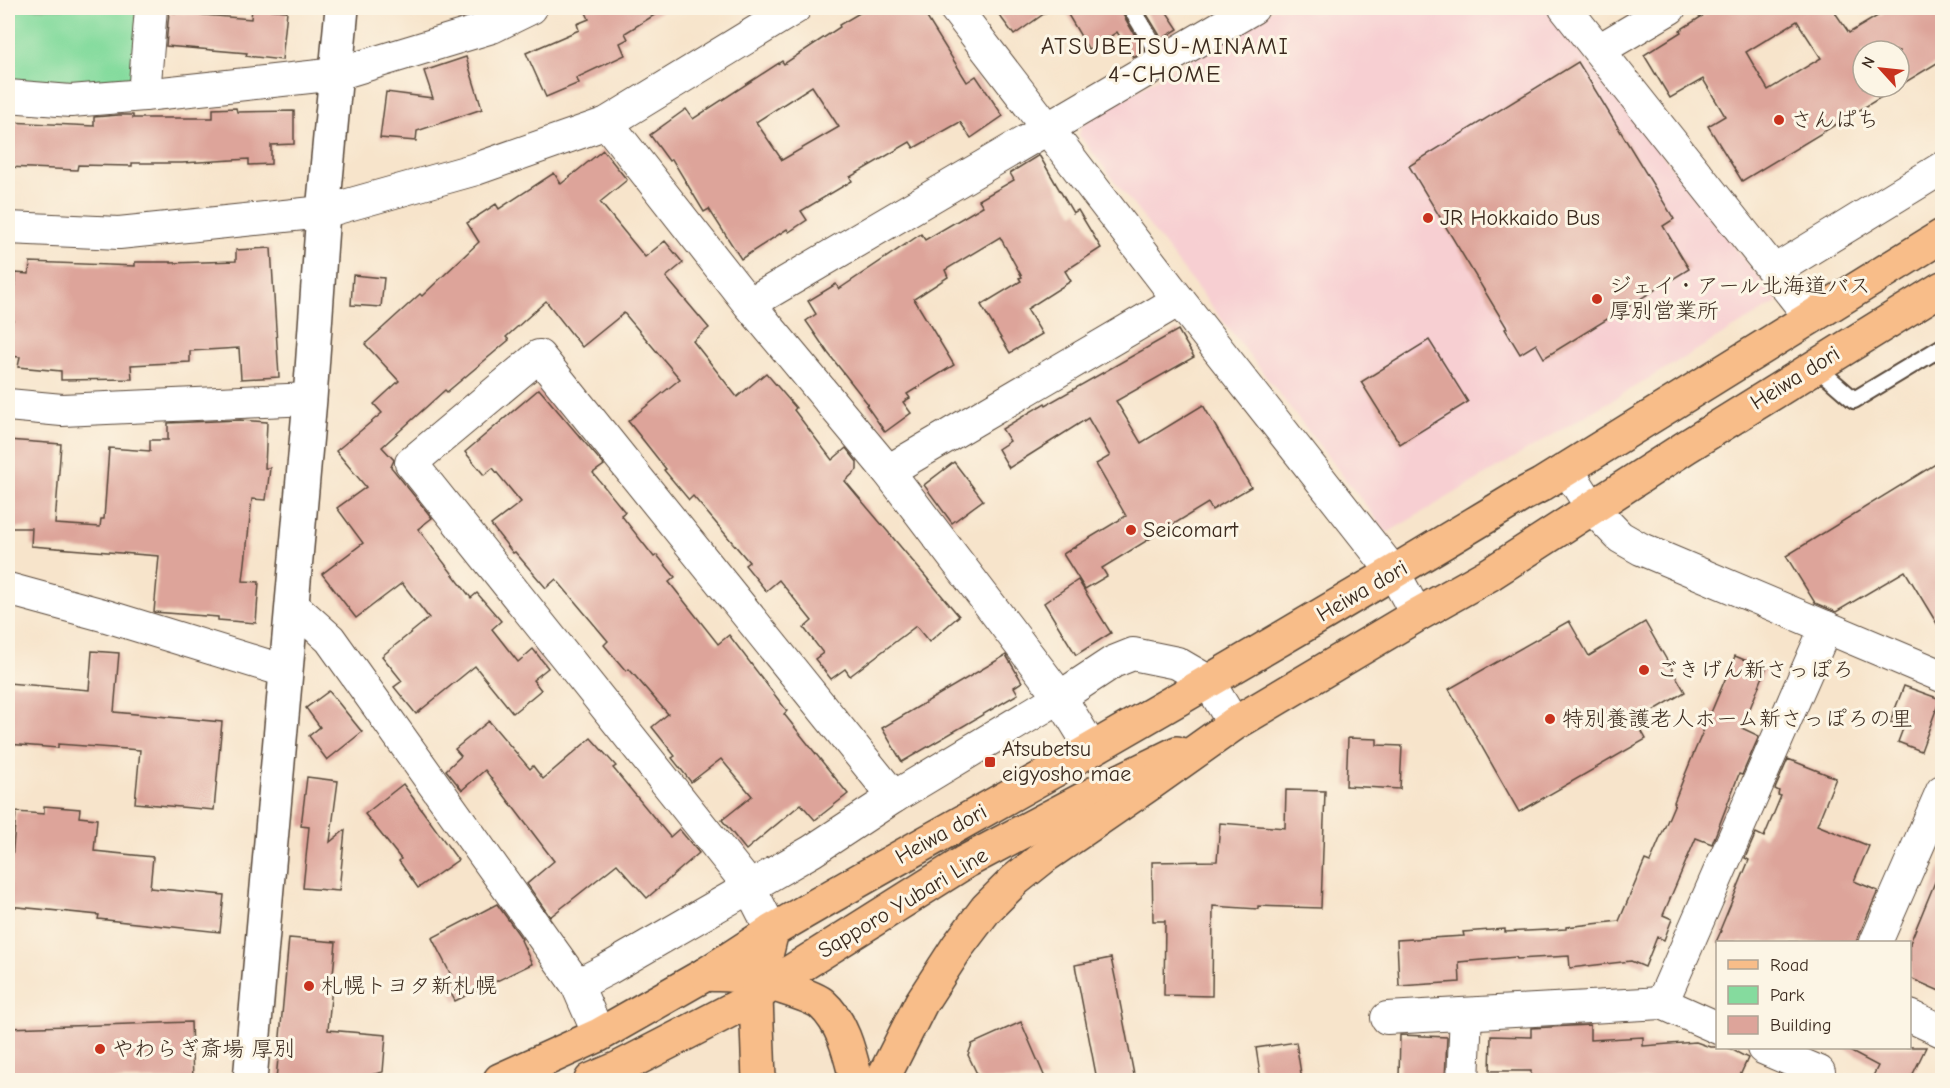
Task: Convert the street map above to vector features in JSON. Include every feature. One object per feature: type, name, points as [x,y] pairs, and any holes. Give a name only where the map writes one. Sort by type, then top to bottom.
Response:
[{"type":"main road","name":"Heiwa dori","points":[[772,931],[1394,573],[1567,469],[1942,236]]},
{"type":"main road","name":"Heiwa dori","points":[[1226,728],[1490,574],[1686,447],[1942,288]]},
{"type":"main road","name":"Sapporo Yubari Line","points":[[591,1080],[619,1068],[762,988],[965,862],[1097,792],[1226,728]]},
{"type":"main road","points":[[882,1080],[921,1003],[958,946],[986,909],[1015,880],[1045,856],[1226,728]]},
{"type":"main road","points":[[759,1080],[762,988],[772,931]]},
{"type":"main road","points":[[500,1080],[599,1035],[706,974],[772,931]]},
{"type":"main road","points":[[706,974],[741,976],[762,988],[821,1002],[832,1015],[846,1040],[855,1075],[854,1080]]},
{"type":"street","points":[[144,95],[151,8]]},
{"type":"street","points":[[250,1080],[310,399],[322,212],[342,8]]},
{"type":"street","points":[[8,96],[71,100],[144,95],[337,74],[492,27],[531,8]]},
{"type":"street","points":[[8,228],[119,234],[322,212],[476,169],[607,123],[795,8]]},
{"type":"street","points":[[955,8],[1179,300],[1394,573],[1417,615]]},
{"type":"street","points":[[749,304],[1252,8]]},
{"type":"street","points":[[1565,8],[1811,318]]},
{"type":"street","points":[[1599,50],[1670,8]]},
{"type":"street","points":[[607,123],[749,304],[888,471],[1060,697],[1092,748]]},
{"type":"street","points":[[1774,271],[1942,168]]},
{"type":"street","points":[[888,471],[1179,300]]},
{"type":"street","points":[[772,931],[748,886],[411,463],[539,356],[894,797]]},
{"type":"street","points":[[8,405],[62,410],[310,399]]},
{"type":"street","points":[[1567,469],[1592,508],[1620,537],[1641,549],[1942,676]]},
{"type":"street","points":[[8,589],[103,615],[285,671]]},
{"type":"street","points":[[292,605],[330,639],[577,985],[599,1035]]},
{"type":"street","points":[[1662,1003],[1826,627]]},
{"type":"street","points":[[577,985],[812,851],[894,797],[1060,697],[1113,662],[1133,654],[1177,663],[1208,681],[1226,728]]},
{"type":"street","points":[[1876,941],[1942,791]]},
{"type":"street","points":[[1387,1018],[1662,1003],[1716,1027]]},
{"type":"street","points":[[1462,1080],[1466,1014]]},
{"type":"street","points":[[1911,1016],[1942,1030]]},
{"type":"street","points":[[1769,1049],[1821,1067]]},
{"type":"lane","points":[[1131,8],[1162,60]]},
{"type":"lane","points":[[1815,366],[1854,399],[1942,347]]},
{"type":"shaded area","name":"JR Hokkaido Bus","points":[[1275,8],[1546,8],[1778,302],[1387,533],[1079,135],[1082,123]]},
{"type":"green space","points":[[8,8],[151,8],[144,95],[8,96]]},
{"type":"building","points":[[252,8],[287,11],[282,60],[246,56],[247,53],[166,46],[169,12],[251,19]]},
{"type":"building","points":[[584,8],[666,8],[625,33],[628,39],[620,43],[625,55],[576,78],[579,83],[546,97],[526,53],[579,30],[577,24],[589,19]]},
{"type":"building","points":[[868,8],[921,8],[967,82],[976,76],[1003,116],[971,138],[960,122],[914,148],[910,142],[850,177],[852,181],[801,211],[807,220],[789,232],[787,229],[741,259],[709,209],[704,212],[672,159],[669,161],[650,135],[686,109],[693,119],[782,61],[784,64],[840,27],[839,25]],"holes":[[[812,86],[839,127],[782,160],[756,122]]]},
{"type":"building","points":[[994,8],[1052,8],[1014,35]]},
{"type":"building","points":[[1064,8],[1121,8],[1144,51],[1133,57],[1117,32],[1089,50]]},
{"type":"building","points":[[1143,8],[1164,8],[1178,29],[1162,39]]},
{"type":"building","points":[[1715,8],[1832,8],[1849,33],[1891,8],[1942,8],[1942,60],[1911,79],[1911,39],[1851,39],[1851,99],[1878,99],[1742,181],[1708,126],[1725,116],[1703,79],[1670,98],[1644,55],[1681,32],[1680,30]],"holes":[[[1797,21],[1821,58],[1768,90],[1746,52]]]},
{"type":"building","points":[[466,57],[482,109],[417,131],[416,141],[380,138],[386,92],[433,98],[424,71]]},
{"type":"building","points":[[1578,62],[1674,219],[1663,226],[1689,269],[1544,358],[1536,344],[1520,354],[1505,329],[1507,328],[1409,166]]},
{"type":"building","points":[[236,108],[237,112],[294,111],[294,144],[271,145],[271,164],[249,165],[249,159],[132,163],[132,166],[78,165],[77,170],[8,167],[8,122],[94,126],[94,117],[133,115],[133,118],[213,118],[213,109]]},
{"type":"building","points":[[603,150],[627,180],[600,202],[645,257],[665,241],[683,263],[666,277],[709,328],[693,341],[737,397],[766,373],[796,408],[794,410],[832,460],[846,448],[857,462],[857,470],[845,481],[959,616],[929,642],[916,626],[850,676],[845,669],[831,679],[815,659],[823,653],[804,628],[812,621],[779,580],[766,591],[745,565],[749,562],[693,496],[689,500],[628,421],[680,379],[624,313],[582,347],[546,301],[506,337],[509,340],[447,392],[445,390],[382,447],[394,460],[391,467],[432,518],[418,529],[471,598],[477,593],[501,621],[492,629],[518,662],[533,649],[548,668],[533,680],[541,690],[513,713],[475,666],[416,714],[394,687],[402,681],[382,656],[429,618],[402,583],[356,618],[322,574],[363,543],[337,508],[366,487],[336,451],[382,413],[374,404],[399,381],[365,344],[420,294],[422,296],[479,242],[467,223],[496,204],[499,209],[554,173],[561,184]]},
{"type":"building","points":[[1039,155],[1073,213],[1078,210],[1101,248],[1065,271],[1071,281],[1027,309],[1042,334],[1010,353],[981,305],[1021,281],[1019,278],[1022,277],[1000,237],[945,270],[948,277],[914,299],[954,365],[907,394],[910,398],[903,402],[911,413],[885,432],[866,405],[868,404],[806,321],[816,314],[808,301],[836,284],[839,289],[921,234],[925,240],[983,206],[979,200],[1014,180],[1010,173]]},
{"type":"building","points":[[271,248],[279,377],[241,379],[239,348],[190,351],[190,362],[131,365],[132,379],[61,380],[61,371],[18,367],[20,357],[8,356],[8,320],[13,320],[15,273],[29,274],[30,262],[135,266],[135,262],[236,261],[236,250]]},
{"type":"building","points":[[353,275],[384,278],[381,307],[351,305]]},
{"type":"building","points":[[1178,330],[1194,357],[1116,401],[1141,443],[1203,405],[1251,487],[1212,510],[1208,503],[1102,568],[1107,576],[1085,589],[1063,554],[1126,516],[1096,464],[1110,456],[1088,418],[1009,468],[998,449],[1010,441],[1002,429]]},
{"type":"building","points":[[1429,340],[1468,402],[1400,444],[1361,382]]},
{"type":"building","points":[[539,389],[604,465],[593,473],[625,512],[621,515],[654,557],[657,555],[675,577],[669,582],[718,644],[729,635],[787,711],[784,714],[848,794],[815,820],[801,804],[746,850],[722,820],[752,796],[721,759],[691,782],[672,758],[675,756],[652,727],[668,714],[629,669],[626,671],[604,645],[608,641],[556,579],[546,588],[515,552],[513,553],[491,525],[521,502],[493,468],[484,475],[465,452]]},
{"type":"building","points":[[240,420],[267,422],[265,468],[270,468],[266,500],[252,499],[243,581],[259,582],[256,623],[218,620],[218,617],[154,612],[159,556],[31,546],[32,528],[8,528],[8,440],[61,444],[55,524],[100,527],[101,519],[104,519],[109,448],[150,451],[150,440],[168,440],[168,423]]},
{"type":"building","points":[[1942,460],[1942,632],[1905,571],[1836,612],[1815,603],[1786,556]]},
{"type":"building","points":[[954,462],[983,500],[952,523],[924,485]]},
{"type":"building","points":[[1078,580],[1111,633],[1076,655],[1044,603]]},
{"type":"building","name":"特別養護老人ホーム新さっぽろの里","points":[[1569,621],[1589,656],[1645,622],[1685,692],[1636,721],[1646,739],[1519,812],[1449,689]]},
{"type":"building","points":[[92,651],[119,653],[114,712],[222,722],[214,810],[135,803],[140,750],[58,744],[58,748],[8,744],[8,683],[89,690]]},
{"type":"building","points":[[1006,655],[1022,682],[1014,687],[1018,694],[902,762],[882,728]]},
{"type":"building","points":[[1735,656],[1766,669],[1742,728],[1759,736],[1742,775],[1739,774],[1712,844],[1696,838],[1663,915],[1672,919],[1664,940],[1657,937],[1645,967],[1631,961],[1570,968],[1569,956],[1517,959],[1516,957],[1459,962],[1460,982],[1399,986],[1397,940],[1464,936],[1463,932],[1505,929],[1505,932],[1566,929],[1566,927],[1619,921],[1645,860],[1650,862]]},
{"type":"building","points":[[1904,686],[1940,699],[1921,751],[1898,742],[1904,726],[1890,722]]},
{"type":"building","points":[[329,691],[362,732],[327,760],[309,736],[320,727],[306,708]]},
{"type":"building","points":[[489,721],[530,769],[533,766],[543,779],[591,738],[616,766],[613,768],[670,837],[679,829],[699,853],[647,898],[617,864],[550,917],[527,884],[554,861],[485,770],[462,790],[446,770],[461,756],[455,749]]},
{"type":"building","points":[[1348,738],[1377,739],[1377,745],[1402,746],[1400,789],[1346,786]]},
{"type":"building","points":[[1788,759],[1836,778],[1817,825],[1869,846],[1854,881],[1878,891],[1856,941],[1716,941],[1749,860],[1745,858],[1756,833],[1764,837],[1781,796],[1775,789]]},
{"type":"building","points":[[307,777],[338,781],[330,842],[345,830],[339,891],[303,888],[309,827],[301,826]]},
{"type":"building","points":[[403,784],[458,860],[418,888],[399,861],[401,859],[365,814]]},
{"type":"building","points":[[1286,790],[1325,791],[1321,908],[1258,906],[1258,909],[1213,906],[1212,996],[1164,995],[1165,921],[1153,921],[1152,862],[1217,861],[1220,823],[1285,828]]},
{"type":"building","points":[[44,806],[80,809],[79,817],[97,819],[94,851],[153,857],[150,888],[224,895],[220,932],[98,919],[99,915],[8,906],[16,812],[44,814]]},
{"type":"building","points":[[1942,865],[1942,992],[1911,978],[1911,941]]},
{"type":"building","points":[[497,904],[522,939],[532,964],[455,1001],[443,978],[451,975],[432,938]]},
{"type":"building","name":"札幌トヨタ新札幌","points":[[289,938],[336,942],[328,1030],[386,1035],[383,1072],[350,1080],[276,1080]]},
{"type":"building","points":[[1111,958],[1135,1080],[1097,1080],[1075,965]]},
{"type":"building","name":"やわらぎ斎場 厚別","points":[[191,1022],[193,1080],[8,1080],[8,1028]]},
{"type":"building","points":[[1021,1022],[1046,1080],[980,1080],[968,1055],[972,1044]]},
{"type":"building","points":[[1590,1025],[1590,1040],[1643,1037],[1643,1046],[1696,1042],[1716,1047],[1716,1049],[1731,1049],[1748,1058],[1738,1080],[1703,1080],[1692,1076],[1637,1080],[1554,1080],[1554,1076],[1531,1076],[1531,1071],[1490,1071],[1491,1036],[1531,1037],[1531,1028]]},
{"type":"building","points":[[1400,1035],[1447,1037],[1445,1080],[1399,1078]]},
{"type":"building","points":[[1296,1042],[1302,1080],[1261,1080],[1256,1048]]},
{"type":"building","points":[[1926,1047],[1910,1080],[1871,1080],[1878,1066],[1846,1049]]},
{"type":"place","name":"さんぱち","points":[[1779,120]]},
{"type":"place","name":"JR Hokkaido Bus","points":[[1428,218]]},
{"type":"place","name":"ジェイ・アール北海道バス 厚別営業所","points":[[1597,299]]},
{"type":"place","name":"Seicomart","points":[[1131,530]]},
{"type":"place","name":"ごきげん新さっぽろ","points":[[1644,670]]},
{"type":"place","name":"特別養護老人ホーム新さっぽろの里","points":[[1550,719]]},
{"type":"place","name":"Atsubetsu eigyosho mae","points":[[990,762]]},
{"type":"place","name":"札幌トヨタ新札幌","points":[[309,986]]},
{"type":"place","name":"やわらぎ斎場 厚別","points":[[100,1049]]},
{"type":"district","name":"ATSUBETSU-MINAMI 4-CHOME","points":[[1165,60]]}]
